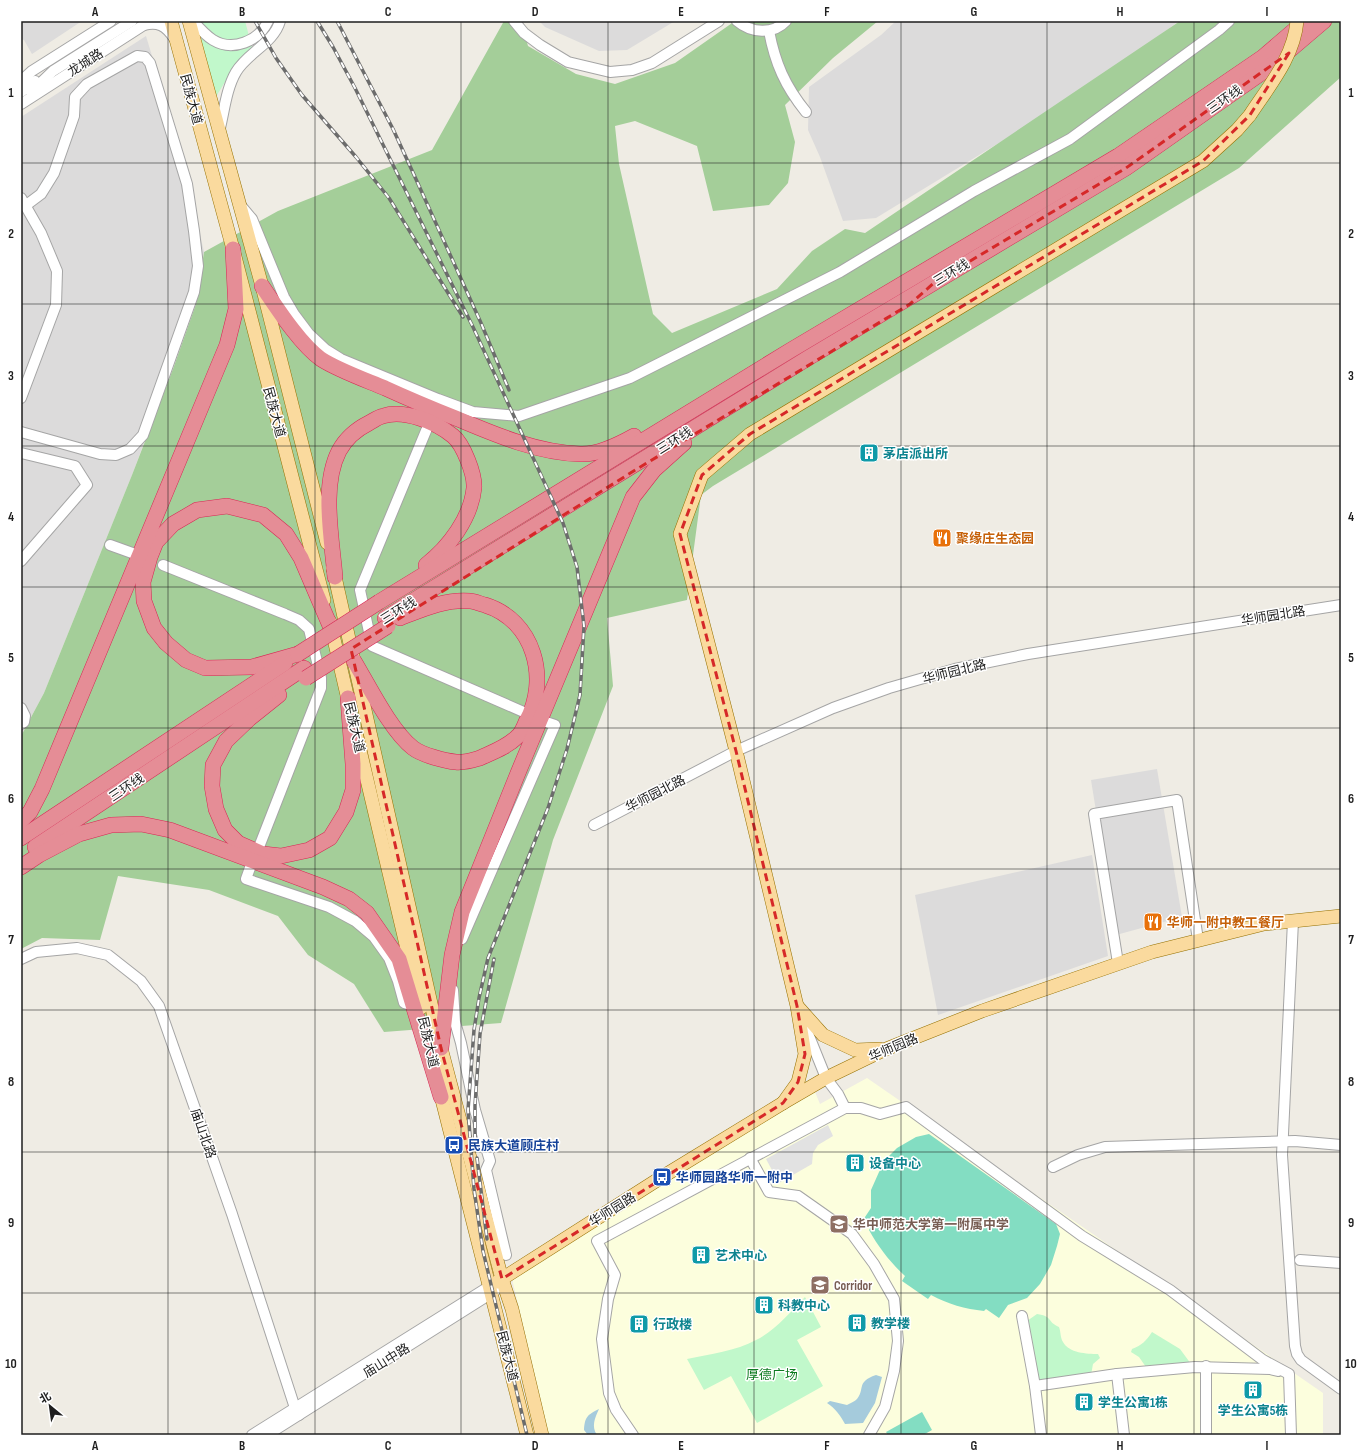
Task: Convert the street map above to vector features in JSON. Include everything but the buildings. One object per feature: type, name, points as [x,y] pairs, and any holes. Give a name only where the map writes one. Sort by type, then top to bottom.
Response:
[{"type":"highway","points":[[1266,62],[1298,21]]},
{"type":"highway","name":"三环线","points":[[21,838],[379,602],[791,350],[1118,156],[1266,62],[1305,21]]},
{"type":"highway","name":"三环线","points":[[21,856],[305,673],[935,282],[1126,168],[1266,62],[1324,21]]},
{"type":"highway","points":[[1266,62],[1332,21]]},
{"type":"highway","points":[[21,821],[30,812],[42,789],[227,345],[236,308],[233,249]]},
{"type":"highway","points":[[391,620],[910,304],[935,282]]},
{"type":"highway","points":[[262,286],[286,320],[308,346],[322,359],[394,393],[475,426],[516,441],[556,452],[581,454],[599,451],[626,441],[791,350]]},
{"type":"highway","points":[[335,577],[328,499],[331,476],[339,451],[347,439],[358,429],[383,415],[406,414],[433,422],[454,436],[469,461],[474,487],[468,510],[460,528],[436,558],[379,602]]},
{"type":"highway","points":[[441,1048],[452,955],[462,912],[620,525],[633,497],[654,470],[676,449],[698,432]]},
{"type":"highway","points":[[298,654],[252,667],[205,668],[186,660],[166,643],[154,628],[144,601],[143,582],[150,556],[156,542],[173,524],[197,510],[227,506],[263,515],[286,534],[301,558],[331,628]]},
{"type":"highway","points":[[354,661],[394,727],[413,748],[428,755],[457,762],[473,760],[498,750],[518,737],[532,712],[537,691],[536,659],[526,636],[512,621],[498,609],[471,601],[434,604],[391,620]]},
{"type":"highway","points":[[305,673],[249,719],[226,741],[213,765],[212,786],[216,809],[225,830],[238,843],[263,854],[281,856],[309,850],[330,838],[346,812],[353,790],[353,764],[348,698]]},
{"type":"highway","points":[[21,867],[279,695]]},
{"type":"highway","points":[[39,855],[79,834],[111,825],[141,824],[170,830],[349,898],[367,913],[399,959],[441,1097]]},
{"type":"main road","name":"民族大道","points":[[171,21],[233,249],[331,628],[441,1097],[527,1435]]},
{"type":"main road","name":"民族大道","points":[[189,21],[262,286],[335,577],[441,1048],[503,1281],[512,1309],[542,1435]]},
{"type":"main road","points":[[783,1102],[798,1082],[805,1054],[797,1006],[736,751],[680,534],[702,475],[750,434],[1203,161],[1237,130],[1250,114],[1285,62],[1296,32],[1298,21]]},
{"type":"main road","name":"华师园路","points":[[491,1290],[649,1185],[783,1102],[826,1078],[886,1049],[982,1011],[1152,952],[1264,924],[1341,916]]},
{"type":"main road","points":[[797,1006],[823,1035],[829,1038],[855,1050],[886,1049]]},
{"type":"street","name":"龙城路","points":[[21,81],[32,71],[111,21]]},
{"type":"street","points":[[21,92],[127,21]]},
{"type":"street","points":[[21,101],[52,70],[132,21]]},
{"type":"street","points":[[193,21],[204,33],[214,40],[226,45],[234,45],[246,43],[254,38],[262,31],[268,21]]},
{"type":"street","points":[[220,132],[227,94],[236,72],[243,63],[271,36],[280,21]]},
{"type":"street","points":[[514,21],[524,33],[540,45],[568,62],[610,72],[632,70],[652,63],[719,21]]},
{"type":"street","points":[[521,21],[527,29],[570,58],[610,67],[631,65],[650,58],[709,21]]},
{"type":"street","points":[[737,21],[761,31],[772,30],[786,21]]},
{"type":"street","points":[[240,205],[252,219],[284,297],[294,314],[309,334],[325,349],[341,359],[437,401],[473,412],[519,416],[630,378],[840,272],[974,191],[1070,139],[1219,30],[1229,21]]},
{"type":"street","name":"龙城路","points":[[21,104],[146,23]]},
{"type":"street","points":[[146,23],[157,23],[164,26],[176,40]]},
{"type":"street","points":[[769,30],[775,59],[780,72],[794,98],[806,112]]},
{"type":"street","points":[[21,398],[56,305],[57,271],[41,232],[23,202],[41,194],[54,173],[74,116],[75,97],[87,84],[137,56],[145,57],[150,63],[187,184],[198,266],[194,292],[143,435],[130,449],[116,455],[100,454],[21,432]]},
{"type":"street","points":[[428,426],[360,590],[372,646],[526,713]]},
{"type":"street","points":[[21,453],[74,466],[87,485],[21,561]]},
{"type":"street","points":[[110,545],[134,554]]},
{"type":"street","points":[[163,565],[299,620],[309,630],[321,678],[321,688],[259,847]]},
{"type":"street","name":"华师园北路","points":[[594,824],[736,751],[833,708],[889,688],[955,669],[1028,654],[1341,605]]},
{"type":"street","points":[[21,708],[25,713],[25,716],[24,722],[21,724]]},
{"type":"street","points":[[506,1255],[486,1170],[490,1161],[475,1110],[455,1022],[452,987],[458,954],[464,933],[555,725],[546,722]]},
{"type":"street","points":[[1118,963],[1094,814],[1177,800],[1198,940]]},
{"type":"street","points":[[252,865],[246,879],[329,907],[355,920],[374,937],[389,958],[398,981],[404,1003],[414,1006]]},
{"type":"street","points":[[1293,921],[1282,1142],[1295,1346],[1297,1354],[1301,1360],[1341,1389]]},
{"type":"street","name":"庙山北路","points":[[21,959],[36,952],[77,948],[108,955],[141,982],[160,1006],[225,1193],[297,1412]]},
{"type":"street","points":[[797,1006],[826,1078],[838,1094],[845,1108]]},
{"type":"street","points":[[633,1435],[620,1416],[609,1393],[602,1339],[608,1299],[615,1276],[597,1241],[845,1108],[861,1108],[880,1114],[906,1107],[1082,1236],[1170,1290],[1263,1360],[1289,1374]]},
{"type":"street","points":[[1053,1168],[1078,1155],[1105,1147],[1295,1141],[1341,1145]]},
{"type":"street","points":[[750,1158],[768,1192],[798,1196],[852,1234],[874,1264],[894,1299],[898,1341],[894,1370],[885,1407],[869,1435]]},
{"type":"street","points":[[1300,1260],[1341,1263]]},
{"type":"street","name":"庙山中路","points":[[252,1435],[297,1412],[491,1290]]},
{"type":"street","points":[[1022,1316],[1035,1386],[1041,1435]]},
{"type":"street","points":[[1035,1386],[1117,1374],[1206,1366],[1270,1369],[1289,1374]]},
{"type":"street","points":[[1206,1366],[1206,1435]]},
{"type":"street","points":[[1117,1374],[1124,1435]]},
{"type":"street","points":[[1289,1374],[1291,1435]]},
{"type":"street","name":"庙山中路","points":[[267,1435],[297,1412]]},
{"type":"highlighted area","points":[[1289,53],[1250,115],[1203,161],[750,434],[702,475],[680,534],[736,751],[797,1006],[805,1054],[798,1082],[783,1103],[502,1279],[441,1048],[351,649],[632,472],[910,304],[935,282],[1126,168]]},
{"type":"shaded area","points":[[21,21],[82,21],[32,54],[24,40],[21,39]]},
{"type":"shaded area","points":[[539,21],[675,21],[627,50],[599,51],[545,27]]},
{"type":"shaded area","points":[[896,21],[1179,21],[1084,91],[876,218],[843,221],[820,157],[808,130],[809,87],[881,35]]},
{"type":"shaded area","points":[[146,36],[183,159],[204,252],[196,304],[132,475],[44,693],[21,736],[21,117]]},
{"type":"shaded area","points":[[1157,769],[1182,917],[1116,935],[1091,780]]},
{"type":"shaded area","points":[[1092,855],[1108,956],[938,1015],[915,895]]},
{"type":"shaded area","name":"华中师范大学第一附属中学","points":[[867,1078],[1323,1393],[1323,1435],[549,1435],[513,1279],[686,1168],[815,1092],[820,1104]]},
{"type":"shaded area","points":[[828,1125],[833,1136],[818,1145],[813,1153],[812,1164],[779,1183],[766,1159]]},
{"type":"green space","points":[[197,21],[245,21],[252,47],[234,67],[214,100],[197,36]]},
{"type":"green space","points":[[504,21],[521,21],[528,46],[576,74],[615,84],[675,63],[735,21],[878,21],[833,58],[785,105],[795,142],[788,183],[769,205],[713,211],[697,146],[635,121],[615,126],[619,164],[653,314],[672,333],[777,289],[812,251],[845,229],[865,233],[1180,21],[1341,21],[1341,77],[1239,168],[713,486],[701,495],[687,600],[607,618],[613,686],[553,840],[501,1023],[384,1032],[354,984],[308,955],[278,916],[209,890],[118,876],[100,940],[42,938],[21,949],[21,736],[44,693],[173,369],[196,304],[204,252],[278,211],[432,150]]},
{"type":"green space","points":[[929,1134],[1056,1224],[1060,1234],[1051,1265],[1040,1284],[1027,1298],[1008,1305],[999,1318],[986,1309],[984,1311],[970,1309],[944,1301],[931,1295],[928,1299],[902,1281],[905,1276],[881,1249],[869,1230],[871,1227],[863,1220],[871,1208],[871,1190],[879,1172],[889,1156],[897,1148],[916,1137]]},
{"type":"green space","name":"厚德广场","points":[[805,1297],[821,1327],[797,1340],[823,1386],[757,1423],[731,1376],[704,1390],[687,1359],[731,1350],[756,1340],[770,1332]]},
{"type":"green space","points":[[1037,1314],[1046,1316],[1059,1327],[1062,1340],[1069,1349],[1084,1353],[1098,1354],[1100,1358],[1093,1364],[1091,1375],[1040,1382],[1037,1380],[1027,1321]]},
{"type":"green space","points":[[1152,1332],[1180,1349],[1191,1364],[1146,1367],[1139,1357],[1131,1352],[1132,1349],[1144,1342]]},
{"type":"green space","points":[[922,1412],[932,1430],[923,1435],[888,1435],[886,1432]]},
{"type":"water","points":[[876,1375],[882,1377],[875,1403],[863,1423],[845,1424],[838,1412],[827,1403],[830,1401],[847,1405],[856,1400],[865,1380]]},
{"type":"water","points":[[599,1409],[594,1425],[597,1435],[588,1435],[584,1430],[586,1419],[589,1415]]},
{"type":"railway","points":[[255,21],[276,58],[302,95],[356,157],[389,198],[463,317]]},
{"type":"railway","points":[[317,21],[355,88],[473,327],[563,523],[577,567],[584,626],[580,695],[567,749],[548,808],[488,958],[474,1030],[468,1110],[474,1189],[483,1251],[527,1435]]},
{"type":"railway","points":[[337,21],[393,129],[481,323],[509,390]]},
{"type":"railway","points":[[475,1140],[475,1105],[480,1034],[494,959]]},
{"type":"railway","points":[[477,1158],[487,1239]]},
{"type":"place","name":"茅店派出所","points":[[869,453]]},
{"type":"place","name":"聚缘庄生态园","points":[[942,538]]},
{"type":"place","name":"华师一附中教工餐厅","points":[[1153,922]]},
{"type":"place","name":"民族大道顾庄村","points":[[454,1145]]},
{"type":"place","name":"设备中心","points":[[855,1163]]},
{"type":"place","name":"华师园路华师一附中","points":[[662,1177]]},
{"type":"place","name":"华中师范大学第一附属中学","points":[[839,1224]]},
{"type":"place","name":"艺术中心","points":[[701,1255]]},
{"type":"place","name":"Corridor","points":[[820,1285]]},
{"type":"place","name":"科教中心","points":[[764,1305]]},
{"type":"place","name":"教学楼","points":[[857,1323]]},
{"type":"place","name":"行政楼","points":[[639,1324]]},
{"type":"place","name":"学生公寓5栋","points":[[1253,1390]]},
{"type":"place","name":"学生公寓1栋","points":[[1084,1402]]}]
